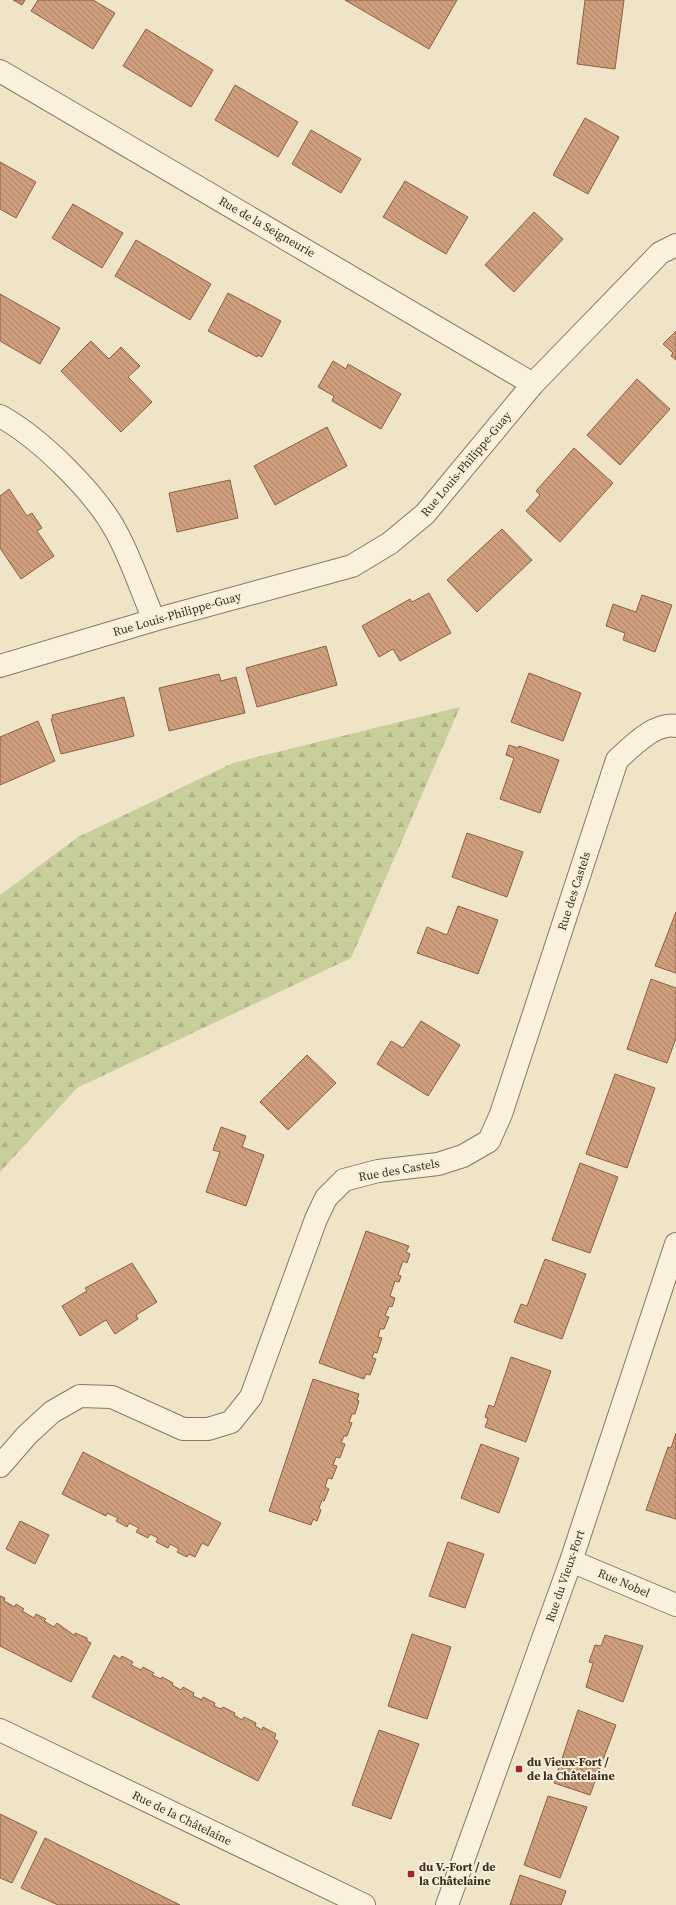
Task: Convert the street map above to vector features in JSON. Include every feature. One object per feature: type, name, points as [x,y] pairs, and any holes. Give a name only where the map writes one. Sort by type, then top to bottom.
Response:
[{"type":"street","name":"Rue de la Seigneurie","points":[[0,71],[533,384]]},
{"type":"street","name":"Rue Louis-Philippe-Guay","points":[[0,666],[154,620],[352,566],[390,543],[424,514],[533,384],[660,253],[676,245]]},
{"type":"street","points":[[0,416],[17,425],[63,466],[94,498],[117,533],[154,620]]},
{"type":"street","name":"Rue des Castels","points":[[0,1466],[27,1435],[52,1412],[80,1396],[112,1397],[183,1429],[208,1429],[231,1422],[251,1397],[316,1219],[326,1198],[344,1180],[378,1171],[438,1164],[463,1156],[489,1141],[501,1114],[617,760],[640,739],[668,724],[676,726]]},
{"type":"street","name":"Rue du Vieux-Fort","points":[[447,1905],[571,1561],[676,1244]]},
{"type":"street","name":"Rue Nobel","points":[[571,1561],[676,1605]]},
{"type":"street","name":"Rue de la Châtelaine","points":[[0,1730],[364,1905]]},
{"type":"green space","points":[[460,707],[351,958],[77,1088],[0,1172],[0,895],[78,837],[233,763]]},
{"type":"building","points":[[13,0],[25,0],[22,5]]},
{"type":"building","points":[[38,0],[93,0],[115,13],[93,49],[31,11]]},
{"type":"building","points":[[345,0],[457,0],[429,49]]},
{"type":"building","points":[[585,0],[624,0],[615,69],[577,64]]},
{"type":"building","points":[[146,29],[213,70],[191,107],[123,66]]},
{"type":"building","points":[[235,85],[298,122],[278,157],[215,120]]},
{"type":"building","points":[[585,118],[619,137],[588,194],[553,175]]},
{"type":"building","points":[[311,130],[361,159],[341,193],[292,164]]},
{"type":"building","points":[[0,162],[36,182],[16,218],[0,209]]},
{"type":"building","points":[[405,181],[468,217],[446,254],[383,217]]},
{"type":"building","points":[[73,204],[123,233],[102,268],[52,238]]},
{"type":"building","points":[[534,212],[563,239],[514,292],[485,265]]},
{"type":"building","points":[[136,240],[211,284],[190,320],[115,276]]},
{"type":"building","points":[[228,293],[281,321],[262,357],[258,355],[257,357],[208,331]]},
{"type":"building","points":[[0,294],[60,328],[40,364],[0,341]]},
{"type":"building","points":[[676,331],[676,360],[671,356],[673,353],[663,344]]},
{"type":"building","points":[[91,341],[109,359],[121,347],[140,366],[128,377],[152,402],[121,432],[61,371]]},
{"type":"building","points":[[333,361],[346,369],[348,364],[401,394],[381,429],[332,401],[334,396],[318,387]]},
{"type":"building","points":[[637,379],[670,409],[620,465],[587,435]]},
{"type":"building","points":[[327,427],[347,466],[275,505],[254,466]]},
{"type":"building","points":[[574,448],[613,483],[560,542],[526,511],[540,495],[536,491]]},
{"type":"building","points":[[230,480],[238,518],[177,532],[169,493]]},
{"type":"building","points":[[9,489],[27,516],[32,513],[42,528],[37,531],[54,556],[21,579],[0,548],[0,496]]},
{"type":"building","points":[[502,529],[532,560],[477,612],[447,580]]},
{"type":"building","points":[[429,593],[451,633],[400,661],[393,649],[379,657],[362,626],[410,599],[412,602]]},
{"type":"building","points":[[642,595],[672,605],[655,652],[623,640],[625,633],[606,626],[613,604],[636,612]]},
{"type":"building","points":[[326,646],[337,685],[257,707],[246,668]]},
{"type":"building","points":[[529,673],[581,693],[563,741],[511,722]]},
{"type":"building","points":[[219,674],[221,681],[236,677],[245,713],[169,731],[159,688]]},
{"type":"building","points":[[124,697],[134,736],[61,754],[51,719],[53,718],[52,715]]},
{"type":"building","points":[[38,721],[55,761],[0,785],[0,737]]},
{"type":"building","points":[[509,745],[518,748],[519,746],[559,760],[540,813],[500,799],[514,758],[506,755]]},
{"type":"building","points":[[467,833],[523,852],[507,897],[452,877]]},
{"type":"building","points":[[458,906],[498,920],[478,974],[417,953],[427,927],[447,935]]},
{"type":"building","points":[[676,912],[676,973],[655,966]]},
{"type":"building","points":[[651,979],[676,988],[676,1038],[667,1063],[627,1049]]},
{"type":"building","points":[[421,1021],[460,1045],[428,1096],[377,1064],[391,1041],[403,1048]]},
{"type":"building","points":[[307,1055],[336,1083],[288,1130],[260,1102]]},
{"type":"building","points":[[615,1074],[655,1088],[627,1168],[586,1154]]},
{"type":"building","points":[[221,1127],[246,1136],[242,1147],[264,1155],[246,1206],[206,1192],[220,1152],[213,1150]]},
{"type":"building","points":[[580,1163],[618,1177],[590,1253],[552,1240]]},
{"type":"building","points":[[366,1231],[409,1246],[406,1252],[410,1254],[407,1263],[403,1261],[398,1275],[401,1276],[399,1282],[395,1281],[390,1296],[395,1298],[392,1307],[389,1306],[385,1316],[389,1317],[384,1329],[380,1329],[378,1337],[382,1338],[377,1353],[374,1352],[372,1358],[376,1359],[370,1375],[366,1374],[364,1379],[319,1363]]},
{"type":"building","points":[[545,1259],[586,1274],[562,1339],[514,1322],[521,1304],[527,1306]]},
{"type":"building","points":[[132,1263],[157,1302],[136,1315],[138,1319],[115,1334],[106,1320],[80,1336],[62,1306],[87,1291],[85,1288]]},
{"type":"building","points":[[511,1357],[551,1371],[526,1442],[485,1427],[488,1419],[485,1417],[489,1405],[494,1407]]},
{"type":"building","points":[[313,1379],[359,1394],[357,1400],[359,1401],[355,1414],[352,1414],[349,1422],[352,1423],[347,1436],[344,1436],[341,1443],[345,1444],[340,1458],[336,1457],[333,1465],[337,1466],[332,1479],[328,1478],[325,1487],[329,1489],[319,1508],[321,1510],[317,1521],[313,1519],[311,1525],[269,1511]]},
{"type":"building","points":[[676,1433],[676,1519],[646,1510],[668,1447],[671,1448]]},
{"type":"building","points":[[481,1444],[519,1458],[499,1513],[461,1498]]},
{"type":"building","points":[[83,1452],[221,1523],[208,1546],[202,1543],[195,1557],[189,1554],[187,1557],[177,1552],[179,1549],[170,1544],[168,1548],[156,1542],[158,1538],[150,1534],[148,1538],[136,1532],[139,1528],[129,1523],[127,1527],[116,1521],[118,1518],[107,1513],[106,1516],[62,1494]]},
{"type":"building","points":[[20,1521],[49,1535],[35,1564],[6,1549]]},
{"type":"building","points":[[448,1542],[484,1554],[465,1608],[429,1596]]},
{"type":"building","points":[[0,1596],[5,1598],[4,1601],[15,1607],[16,1604],[24,1609],[22,1611],[34,1618],[36,1614],[46,1619],[44,1621],[54,1627],[57,1623],[75,1636],[75,1633],[87,1638],[87,1641],[91,1643],[71,1682],[0,1646]]},
{"type":"building","points":[[412,1634],[451,1647],[427,1719],[388,1706]]},
{"type":"building","points":[[605,1635],[643,1646],[623,1702],[586,1687],[593,1663],[589,1662],[595,1645],[601,1646]]},
{"type":"building","points":[[114,1655],[120,1659],[122,1656],[133,1662],[131,1665],[141,1670],[143,1667],[154,1673],[152,1675],[161,1679],[162,1677],[173,1683],[172,1685],[181,1690],[183,1687],[194,1693],[193,1696],[202,1700],[203,1697],[215,1703],[214,1706],[221,1709],[223,1707],[235,1713],[234,1715],[242,1720],[244,1717],[256,1723],[255,1726],[262,1730],[263,1727],[276,1734],[274,1739],[278,1741],[258,1781],[92,1697]]},
{"type":"building","points":[[578,1710],[616,1725],[590,1795],[554,1783]]},
{"type":"building","points":[[379,1730],[419,1744],[391,1819],[352,1805]]},
{"type":"building","points":[[548,1796],[587,1807],[560,1878],[524,1865]]},
{"type":"building","points":[[0,1814],[37,1832],[12,1883],[0,1878]]},
{"type":"building","points":[[45,1838],[180,1905],[58,1905],[21,1888]]},
{"type":"building","points":[[520,1875],[566,1891],[561,1905],[510,1905]]},
{"type":"place","name":"du Vieux-Fort / de la Châtelaine","points":[[519,1769]]},
{"type":"place","name":"du V.-Fort / de la Châtelaine","points":[[411,1874]]}]
